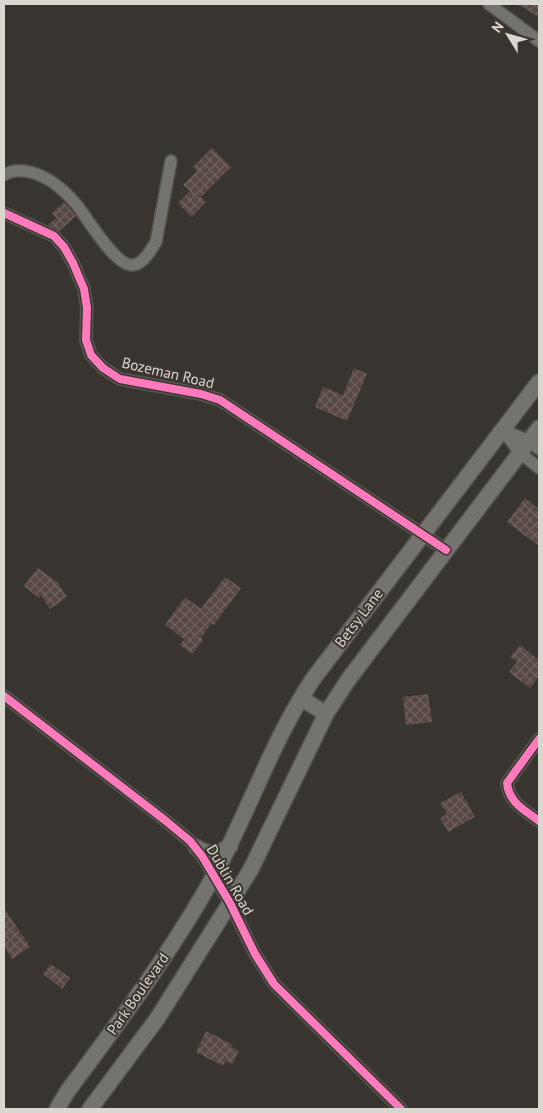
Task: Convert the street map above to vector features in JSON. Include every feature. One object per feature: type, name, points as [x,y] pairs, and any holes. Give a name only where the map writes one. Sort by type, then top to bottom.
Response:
[{"type":"main road","name":"Betsy Lane","points":[[214,875],[230,846],[273,752],[301,698],[349,631],[539,382]]},
{"type":"main road","name":"Betsy Lane","points":[[230,903],[251,869],[303,757],[326,714],[373,645],[446,550],[529,448],[539,428]]},
{"type":"main road","points":[[301,698],[326,714]]},
{"type":"main road","points":[[196,847],[204,852],[213,853],[230,846]]},
{"type":"main road","name":"Park Boulevard","points":[[57,1109],[67,1092],[140,994],[214,875]]},
{"type":"main road","name":"Park Boulevard","points":[[90,1109],[157,1019],[230,903]]},
{"type":"street","points":[[489,4],[539,41]]},
{"type":"street","points":[[4,175],[22,170],[37,174],[53,182],[76,203],[120,260],[130,265],[138,264],[156,242],[171,160]]},
{"type":"street","name":"Bozeman Road","points":[[4,213],[54,236],[64,247],[84,289],[87,308],[86,340],[91,355],[103,368],[120,379],[201,394],[220,400],[446,550]]},
{"type":"street","points":[[503,430],[529,448],[539,468]]},
{"type":"street","name":"Dublin Road","points":[[4,696],[166,821],[196,847],[230,903],[255,954],[274,984],[401,1109]]},
{"type":"street","points":[[539,739],[507,783],[508,794],[539,821]]},
{"type":"building","points":[[517,4],[539,4],[539,17]]},
{"type":"building","points":[[212,148],[231,167],[201,197],[206,202],[192,217],[178,203],[190,191],[183,185],[197,171],[193,167]]},
{"type":"building","points":[[64,202],[76,216],[59,231],[48,225],[56,218],[52,213]]},
{"type":"building","points":[[354,368],[367,374],[347,421],[315,407],[323,387],[343,395]]},
{"type":"building","points":[[525,498],[539,509],[539,546],[507,522]]},
{"type":"building","points":[[38,568],[57,582],[67,597],[50,609],[41,595],[39,598],[24,586]]},
{"type":"building","points":[[225,577],[241,588],[214,625],[211,624],[201,638],[203,640],[192,654],[180,645],[184,639],[165,625],[185,597],[201,609]]},
{"type":"building","points":[[520,645],[539,660],[539,676],[530,688],[509,672],[517,662],[510,657]]},
{"type":"building","points":[[428,694],[432,722],[406,725],[403,697]]},
{"type":"building","points":[[461,792],[475,817],[448,832],[440,818],[447,814],[440,803]]},
{"type":"building","points":[[4,908],[30,947],[12,959],[4,946]]},
{"type":"building","points":[[51,964],[70,978],[62,989],[43,974]]},
{"type":"building","points":[[206,1031],[233,1045],[231,1047],[239,1051],[232,1064],[226,1061],[223,1066],[196,1052]]},
{"type":"cycle path","points":[[4,213],[54,236],[64,247],[84,289],[87,308],[86,340],[91,355],[103,368],[120,379],[201,394],[220,400],[446,550]]},
{"type":"cycle path","points":[[4,696],[190,841],[202,856],[230,903],[255,954],[274,984],[401,1109]]},
{"type":"cycle path","points":[[539,739],[507,783],[508,790],[514,801],[539,821]]}]
